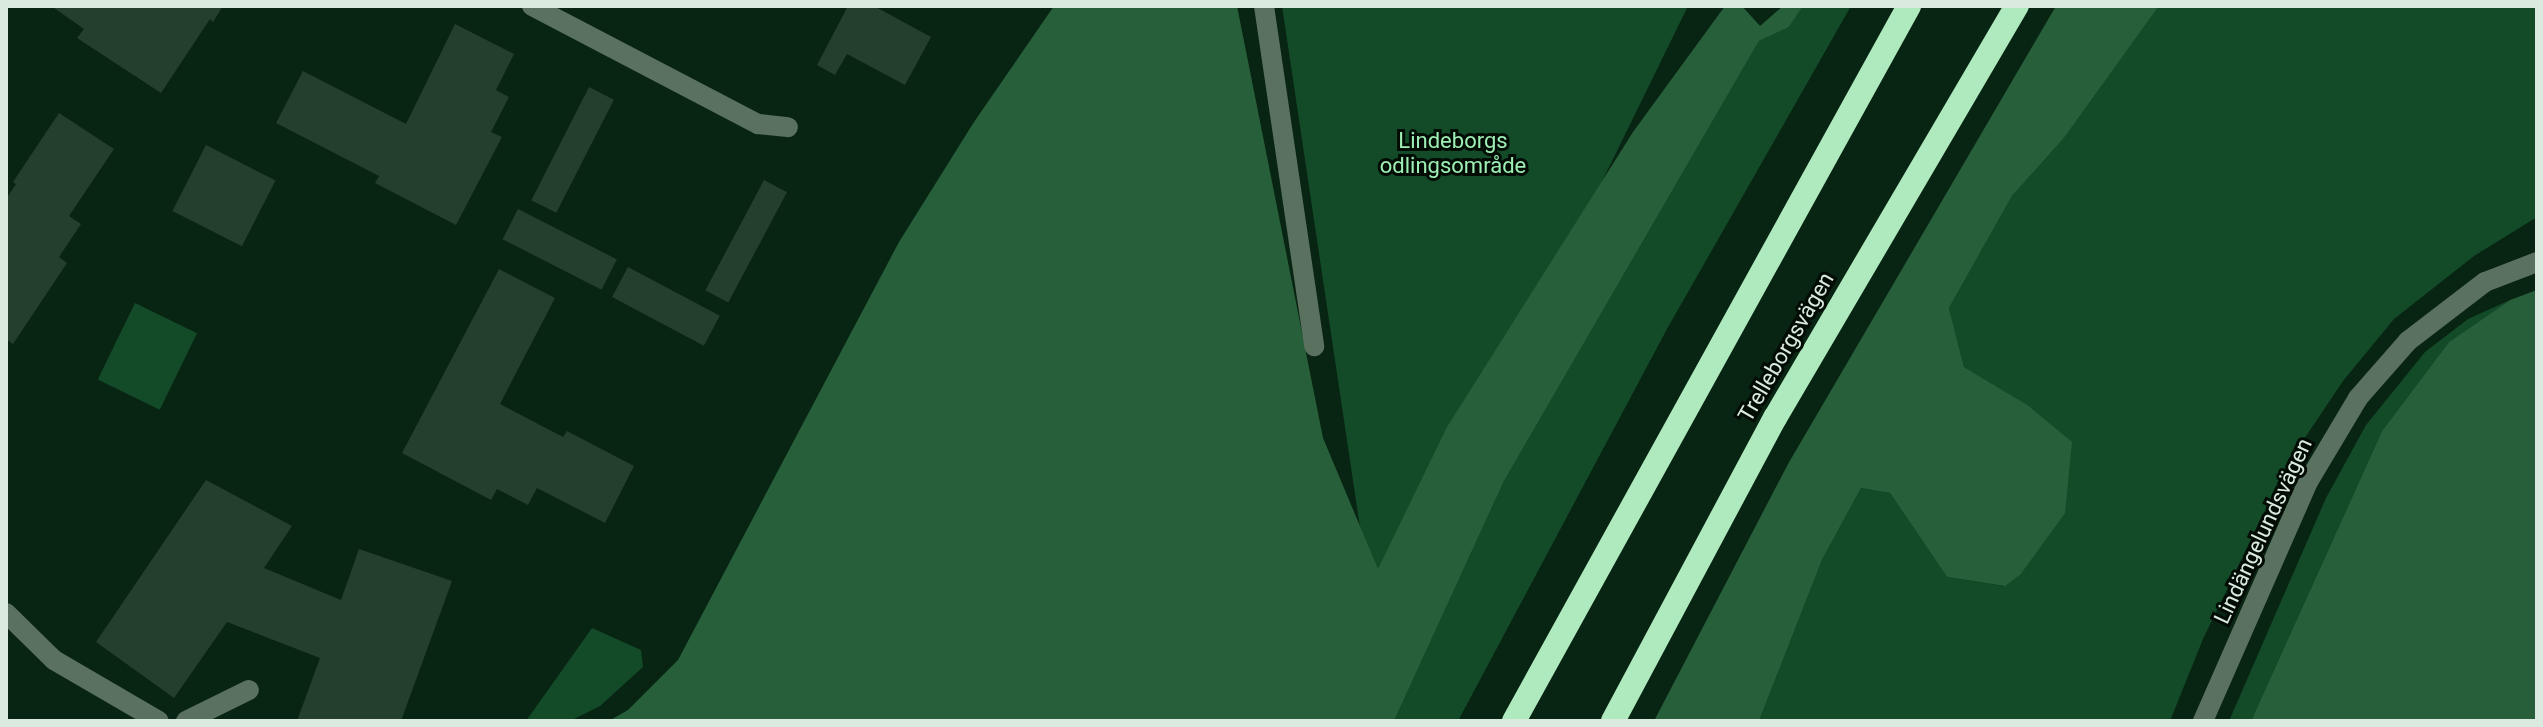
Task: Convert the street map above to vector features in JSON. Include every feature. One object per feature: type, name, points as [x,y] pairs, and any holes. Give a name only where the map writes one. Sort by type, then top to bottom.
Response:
[{"type":"highway","points":[[1514,721],[1909,6]]},
{"type":"highway","name":"Trelleborgsvägen","points":[[1613,721],[1775,418],[2017,6]]},
{"type":"street","points":[[532,6],[758,124],[788,127]]},
{"type":"street","points":[[1264,6],[1314,346]]},
{"type":"street","name":"Lindängelundsvägen","points":[[2203,721],[2308,482],[2358,398],[2408,341],[2474,290],[2485,282],[2537,262]]},
{"type":"street","points":[[6,613],[54,660],[159,721]]},
{"type":"street","points":[[186,721],[249,690]]},
{"type":"green space","points":[[1054,6],[1237,6],[1323,438],[1378,569],[1447,427],[1633,132],[1725,6],[1742,6],[1760,26],[1783,6],[1803,6],[1789,27],[1759,41],[1504,481],[1394,721],[609,721],[628,710],[678,660],[899,242],[974,122]]},
{"type":"green space","name":"Lindeborgs odlingsområde","points":[[1282,6],[1688,6],[1377,641]]},
{"type":"green space","points":[[1803,6],[1851,6],[1667,329],[1458,721],[1394,721],[1504,481],[1759,41],[1789,27]]},
{"type":"green space","points":[[2056,6],[2159,6],[2064,138],[2012,196],[1949,308],[1964,367],[2026,404],[2072,442],[2065,513],[2020,575],[2005,586],[1947,577],[1890,493],[1861,488],[1822,560],[1759,721],[1654,721],[1788,464]]},
{"type":"green space","points":[[2159,6],[2537,6],[2537,217],[2474,256],[2394,319],[2343,381],[2288,463],[2203,639],[2170,721],[1759,721],[1822,560],[1861,488],[1890,493],[1947,577],[2004,586],[2020,575],[2026,404],[1964,367],[1949,308],[2012,196],[2064,138]]},
{"type":"green space","points":[[2537,290],[2537,721],[2251,721],[2382,431],[2449,342],[2510,300]]},
{"type":"green space","points":[[2510,300],[2449,342],[2382,431],[2251,721],[2229,721],[2326,498],[2366,425],[2425,352],[2468,319]]},
{"type":"green space","points":[[135,303],[197,333],[160,410],[98,379]]},
{"type":"green space","points":[[592,628],[641,650],[643,667],[600,706],[570,721],[526,721]]},
{"type":"building","points":[[55,6],[223,6],[213,22],[210,19],[161,93],[77,38],[84,29]]},
{"type":"building","points":[[848,6],[874,6],[931,37],[905,85],[847,54],[835,75],[817,65]]},
{"type":"building","points":[[455,24],[514,54],[496,90],[509,97],[491,132],[502,137],[456,225],[375,183],[379,176],[276,123],[303,71],[406,124]]},
{"type":"building","points":[[589,87],[614,100],[556,213],[531,200]]},
{"type":"building","points":[[59,113],[114,149],[69,216],[81,224],[59,257],[67,263],[13,344],[6,339],[6,199],[16,184],[13,182]]},
{"type":"building","points":[[206,145],[275,180],[242,246],[172,211]]},
{"type":"building","points":[[764,180],[787,192],[728,303],[705,290]]},
{"type":"building","points":[[518,209],[617,259],[601,290],[503,239]]},
{"type":"building","points":[[628,267],[720,316],[704,346],[612,297]]},
{"type":"building","points":[[499,269],[555,298],[500,404],[563,437],[567,431],[634,466],[605,523],[537,488],[528,505],[497,489],[491,500],[402,453]]},
{"type":"building","points":[[206,480],[292,526],[264,568],[341,600],[359,549],[452,581],[401,721],[297,721],[320,658],[227,622],[174,698],[96,642]]}]
